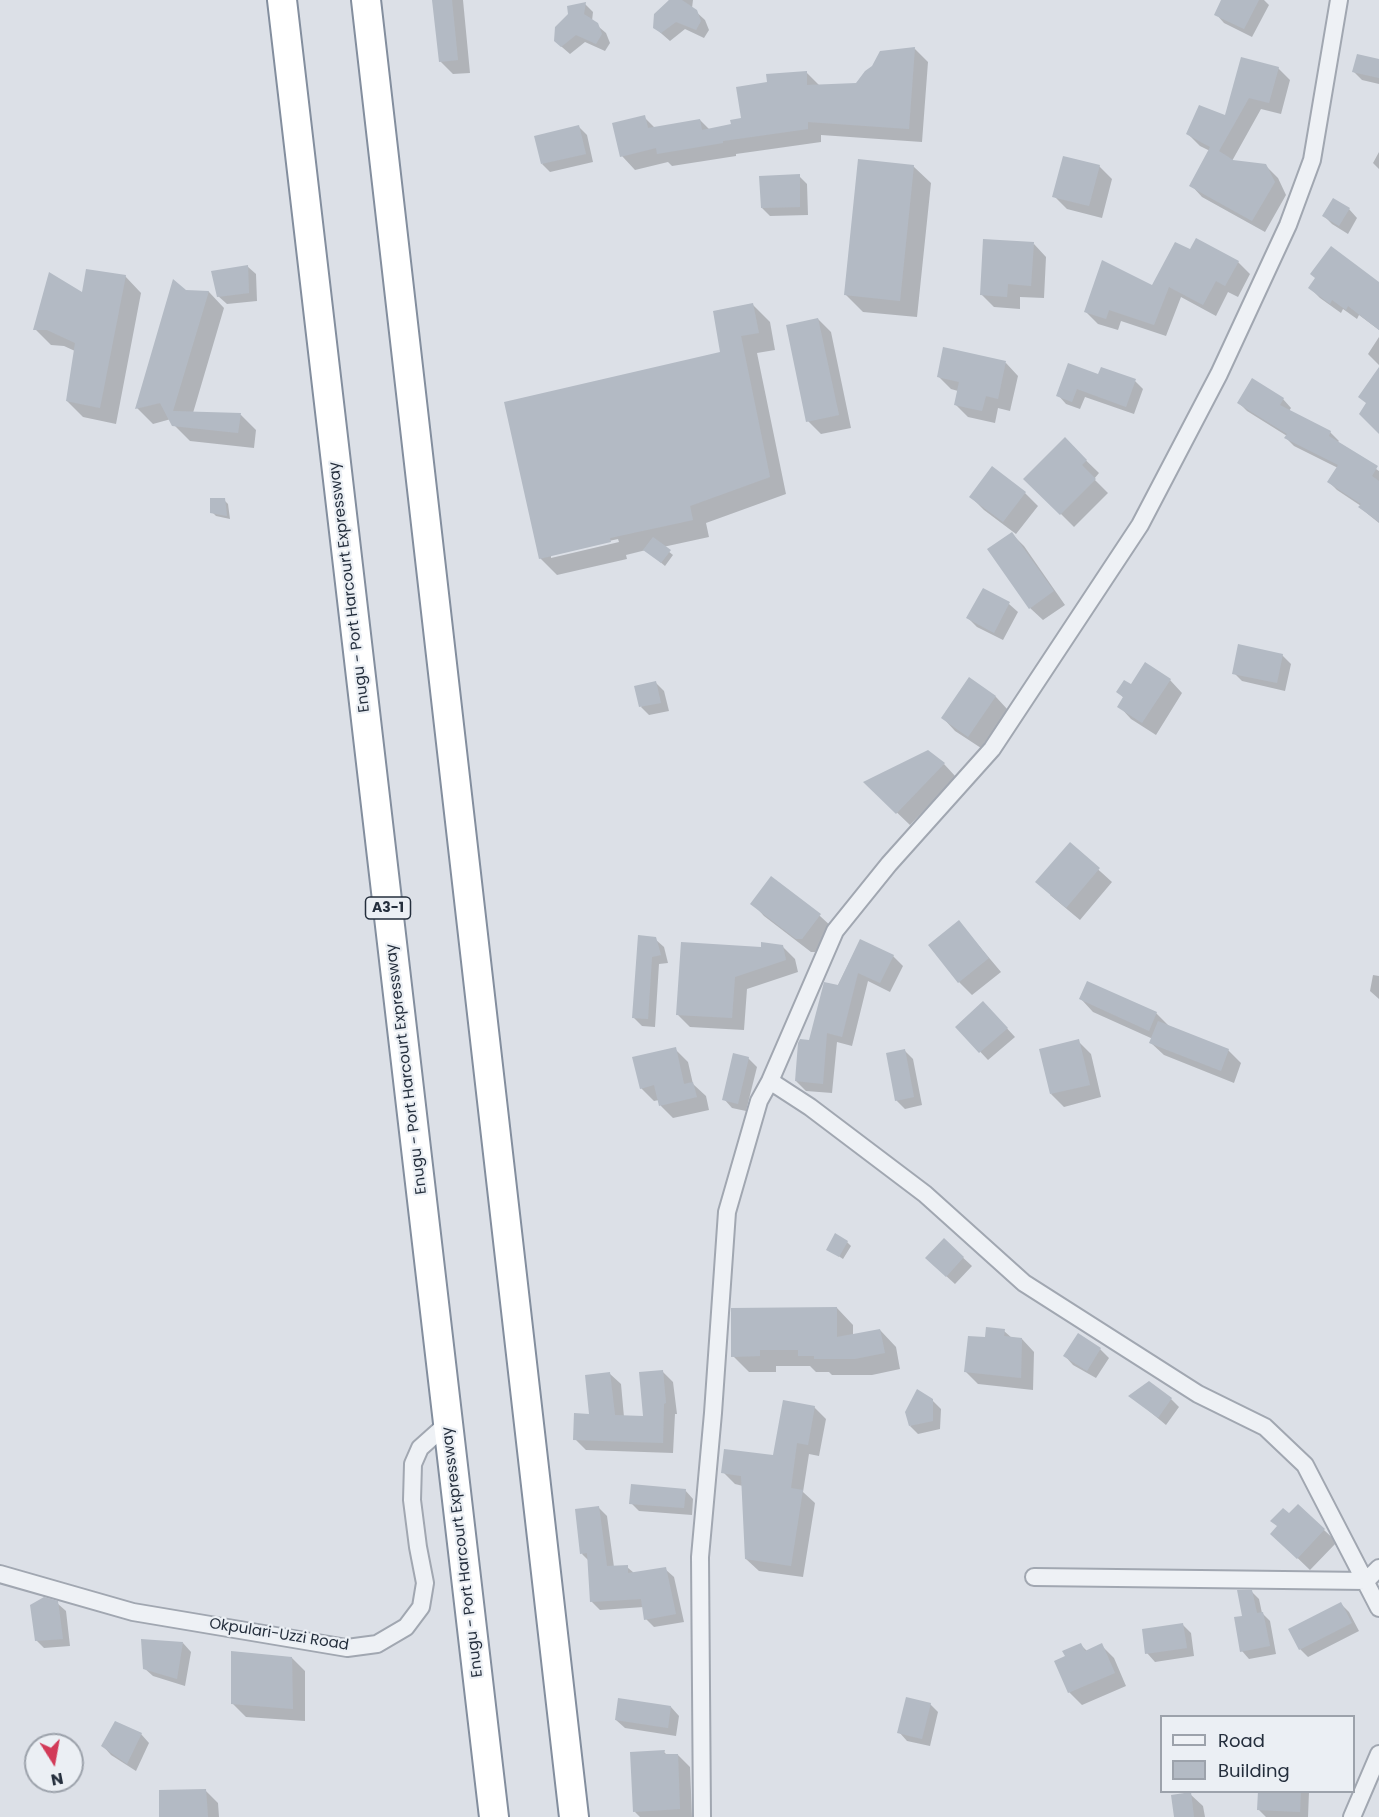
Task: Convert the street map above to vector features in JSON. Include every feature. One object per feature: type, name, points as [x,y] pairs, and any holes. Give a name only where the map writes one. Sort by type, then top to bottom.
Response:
[{"type":"highway","name":"Enugu - Port Harcourt Expressway","points":[[282,0],[494,1817]]},
{"type":"highway","points":[[366,0],[574,1817]]},
{"type":"street","points":[[702,1817],[700,1557],[727,1212],[759,1101],[836,932],[889,864],[992,748],[1140,525],[1219,374],[1288,225],[1312,160],[1339,0]]},
{"type":"street","points":[[770,1081],[810,1107],[925,1194],[1024,1283],[1198,1394],[1265,1427],[1305,1465],[1379,1608]]},
{"type":"street","name":"Okpulari-Uzzi Road","points":[[0,1574],[133,1612],[347,1648],[377,1644],[406,1626],[421,1607],[425,1583],[412,1500],[413,1464],[420,1448],[448,1423]]},
{"type":"street","points":[[1034,1577],[1366,1581],[1379,1568]]},
{"type":"street","points":[[1352,1817],[1379,1754]]},
{"type":"building","points":[[432,0],[452,0],[458,60],[439,62]]},
{"type":"building","points":[[669,0],[682,0],[697,10],[701,21],[696,30],[676,22],[661,33],[653,28],[654,14]]},
{"type":"building","points":[[1221,0],[1259,0],[1244,29],[1214,15]]},
{"type":"building","points":[[586,2],[584,14],[598,23],[602,34],[596,44],[576,35],[561,47],[554,41],[555,27],[568,14],[567,6]]},
{"type":"building","points":[[915,47],[909,129],[808,122],[808,129],[723,141],[723,143],[657,154],[656,148],[620,157],[612,123],[645,115],[648,128],[700,119],[702,130],[731,124],[730,120],[741,118],[736,87],[767,82],[766,74],[807,71],[807,85],[856,83],[872,66],[880,51]]},
{"type":"building","points":[[1357,54],[1379,59],[1379,78],[1352,72]]},
{"type":"building","points":[[1241,57],[1279,67],[1269,103],[1249,98],[1219,151],[1233,160],[1266,164],[1275,182],[1252,221],[1189,186],[1210,147],[1186,134],[1199,105],[1225,115]]},
{"type":"building","points":[[579,125],[586,154],[541,164],[534,136]]},
{"type":"building","points":[[1063,156],[1100,165],[1089,206],[1052,197]]},
{"type":"building","points":[[858,159],[914,165],[900,301],[844,295]]},
{"type":"building","points":[[800,174],[800,207],[761,208],[759,176]]},
{"type":"building","points":[[1333,198],[1350,208],[1339,226],[1322,216]]},
{"type":"building","points":[[1196,238],[1239,261],[1225,286],[1216,281],[1203,305],[1169,287],[1154,325],[1109,310],[1106,319],[1084,312],[1102,260],[1152,285],[1175,242],[1190,249]]},
{"type":"building","points":[[983,239],[1034,242],[1031,286],[1008,284],[1007,297],[980,295]]},
{"type":"building","points":[[1331,246],[1379,282],[1379,330],[1348,306],[1346,310],[1332,300],[1330,304],[1308,288],[1315,278],[1310,274]]},
{"type":"building","points":[[248,265],[249,293],[217,297],[211,271]]},
{"type":"building","points":[[86,269],[126,275],[100,408],[66,401],[75,343],[47,330],[33,330],[49,272],[82,292]]},
{"type":"building","points":[[173,279],[186,290],[209,291],[173,411],[241,413],[238,433],[172,426],[160,403],[135,409]]},
{"type":"building","points":[[753,303],[759,333],[741,336],[770,477],[690,506],[693,520],[610,538],[611,542],[539,559],[504,402],[720,352],[713,311]]},
{"type":"building","points":[[818,318],[839,415],[806,422],[786,325]]},
{"type":"building","points":[[943,347],[1006,361],[998,399],[986,396],[982,411],[954,405],[959,382],[937,377]]},
{"type":"building","points":[[1068,363],[1098,374],[1101,367],[1136,379],[1126,407],[1077,389],[1072,402],[1056,396]]},
{"type":"building","points":[[1379,367],[1379,434],[1359,414],[1366,403],[1358,397]]},
{"type":"building","points":[[1252,378],[1284,398],[1280,405],[1331,431],[1329,436],[1378,466],[1372,476],[1379,481],[1379,522],[1358,507],[1361,504],[1327,482],[1338,465],[1284,438],[1287,434],[1237,403]]},
{"type":"building","points":[[1065,437],[1087,460],[1082,465],[1096,479],[1060,515],[1023,479]]},
{"type":"building","points":[[992,466],[1026,492],[1003,522],[969,497]]},
{"type":"building","points":[[210,498],[225,498],[227,516],[210,513]]},
{"type":"building","points":[[1012,532],[1054,591],[1029,609],[987,549]]},
{"type":"building","points":[[653,537],[671,550],[661,563],[643,550]]},
{"type":"building","points":[[983,588],[1010,602],[994,633],[966,618]]},
{"type":"building","points":[[1238,644],[1283,654],[1277,683],[1232,674]]},
{"type":"building","points":[[1145,662],[1171,679],[1142,723],[1117,707],[1123,697],[1116,692],[1124,680],[1131,684]]},
{"type":"building","points":[[969,677],[996,696],[968,737],[941,718]]},
{"type":"building","points":[[656,681],[661,703],[639,707],[634,686]]},
{"type":"building","points":[[928,750],[945,763],[896,814],[863,782]]},
{"type":"building","points":[[1070,842],[1100,868],[1066,908],[1035,882]]},
{"type":"building","points":[[771,876],[821,914],[802,939],[796,939],[750,904]]},
{"type":"building","points":[[959,920],[989,958],[958,983],[928,945]]},
{"type":"building","points":[[638,935],[656,937],[661,955],[652,957],[648,1019],[632,1018]]},
{"type":"building","points":[[860,939],[894,955],[880,983],[858,973],[842,1037],[827,1033],[823,1084],[795,1081],[798,1043],[800,1039],[809,1040],[824,982],[838,985]]},
{"type":"building","points":[[681,942],[761,947],[761,942],[783,945],[786,960],[735,977],[732,1018],[676,1015]]},
{"type":"building","points":[[1087,981],[1157,1012],[1149,1031],[1079,999]]},
{"type":"building","points":[[983,1001],[1008,1028],[979,1053],[955,1027]]},
{"type":"building","points":[[1158,1021],[1229,1049],[1221,1071],[1149,1043]]},
{"type":"building","points":[[1079,1039],[1090,1085],[1050,1094],[1039,1049]]},
{"type":"building","points":[[676,1047],[684,1084],[693,1082],[697,1097],[659,1106],[654,1085],[640,1089],[632,1057]]},
{"type":"building","points":[[905,1049],[914,1097],[895,1101],[886,1053]]},
{"type":"building","points":[[733,1053],[749,1057],[738,1104],[722,1100]]},
{"type":"building","points":[[835,1233],[848,1241],[839,1257],[826,1250]]},
{"type":"building","points":[[944,1238],[964,1257],[946,1277],[925,1258]]},
{"type":"building","points":[[837,1307],[837,1337],[880,1329],[885,1353],[855,1359],[814,1359],[814,1356],[798,1356],[798,1350],[760,1350],[760,1356],[731,1357],[731,1308]]},
{"type":"building","points":[[986,1327],[1005,1329],[1004,1336],[1022,1338],[1021,1378],[964,1372],[968,1336],[985,1337]]},
{"type":"building","points":[[1078,1333],[1101,1348],[1087,1371],[1063,1356]]},
{"type":"building","points":[[663,1370],[666,1403],[664,1404],[663,1443],[573,1440],[574,1413],[589,1414],[585,1375],[610,1372],[615,1415],[643,1416],[639,1372]]},
{"type":"building","points":[[1149,1381],[1172,1398],[1158,1418],[1128,1396]]},
{"type":"building","points":[[917,1389],[933,1399],[933,1421],[909,1426],[905,1412]]},
{"type":"building","points":[[783,1400],[815,1406],[808,1445],[797,1443],[791,1488],[803,1490],[791,1566],[745,1559],[741,1476],[721,1473],[724,1449],[773,1455]]},
{"type":"building","points":[[631,1484],[686,1489],[684,1508],[629,1504]]},
{"type":"building","points":[[1298,1504],[1325,1529],[1297,1559],[1270,1534],[1277,1526],[1270,1521],[1283,1508],[1289,1513]]},
{"type":"building","points":[[599,1506],[607,1566],[628,1565],[628,1573],[666,1567],[676,1614],[644,1620],[641,1599],[590,1602],[587,1553],[580,1554],[575,1509]]},
{"type":"building","points":[[1237,1590],[1252,1590],[1257,1613],[1263,1612],[1270,1646],[1240,1652],[1234,1617],[1242,1616]]},
{"type":"building","points":[[44,1597],[58,1601],[63,1639],[35,1641],[30,1605]]},
{"type":"building","points":[[1341,1602],[1352,1623],[1299,1650],[1288,1629]]},
{"type":"building","points":[[1183,1623],[1187,1648],[1145,1654],[1142,1629]]},
{"type":"building","points":[[141,1639],[183,1642],[177,1679],[143,1669]]},
{"type":"building","points":[[1081,1643],[1085,1651],[1102,1643],[1115,1673],[1068,1693],[1054,1661],[1065,1656],[1062,1651]]},
{"type":"building","points":[[231,1651],[292,1657],[293,1709],[231,1704]]},
{"type":"building","points":[[906,1697],[931,1703],[922,1739],[897,1733]]},
{"type":"building","points":[[618,1698],[671,1706],[668,1728],[615,1720]]},
{"type":"building","points":[[115,1721],[142,1733],[127,1764],[101,1746]]},
{"type":"building","points":[[665,1750],[664,1754],[678,1754],[680,1809],[633,1812],[630,1752]]},
{"type":"building","points":[[206,1789],[208,1817],[159,1817],[159,1790]]},
{"type":"building","points":[[1191,1793],[1194,1817],[1174,1817],[1171,1795]]},
{"type":"building","points":[[1258,1793],[1301,1793],[1300,1812],[1257,1810]]}]
